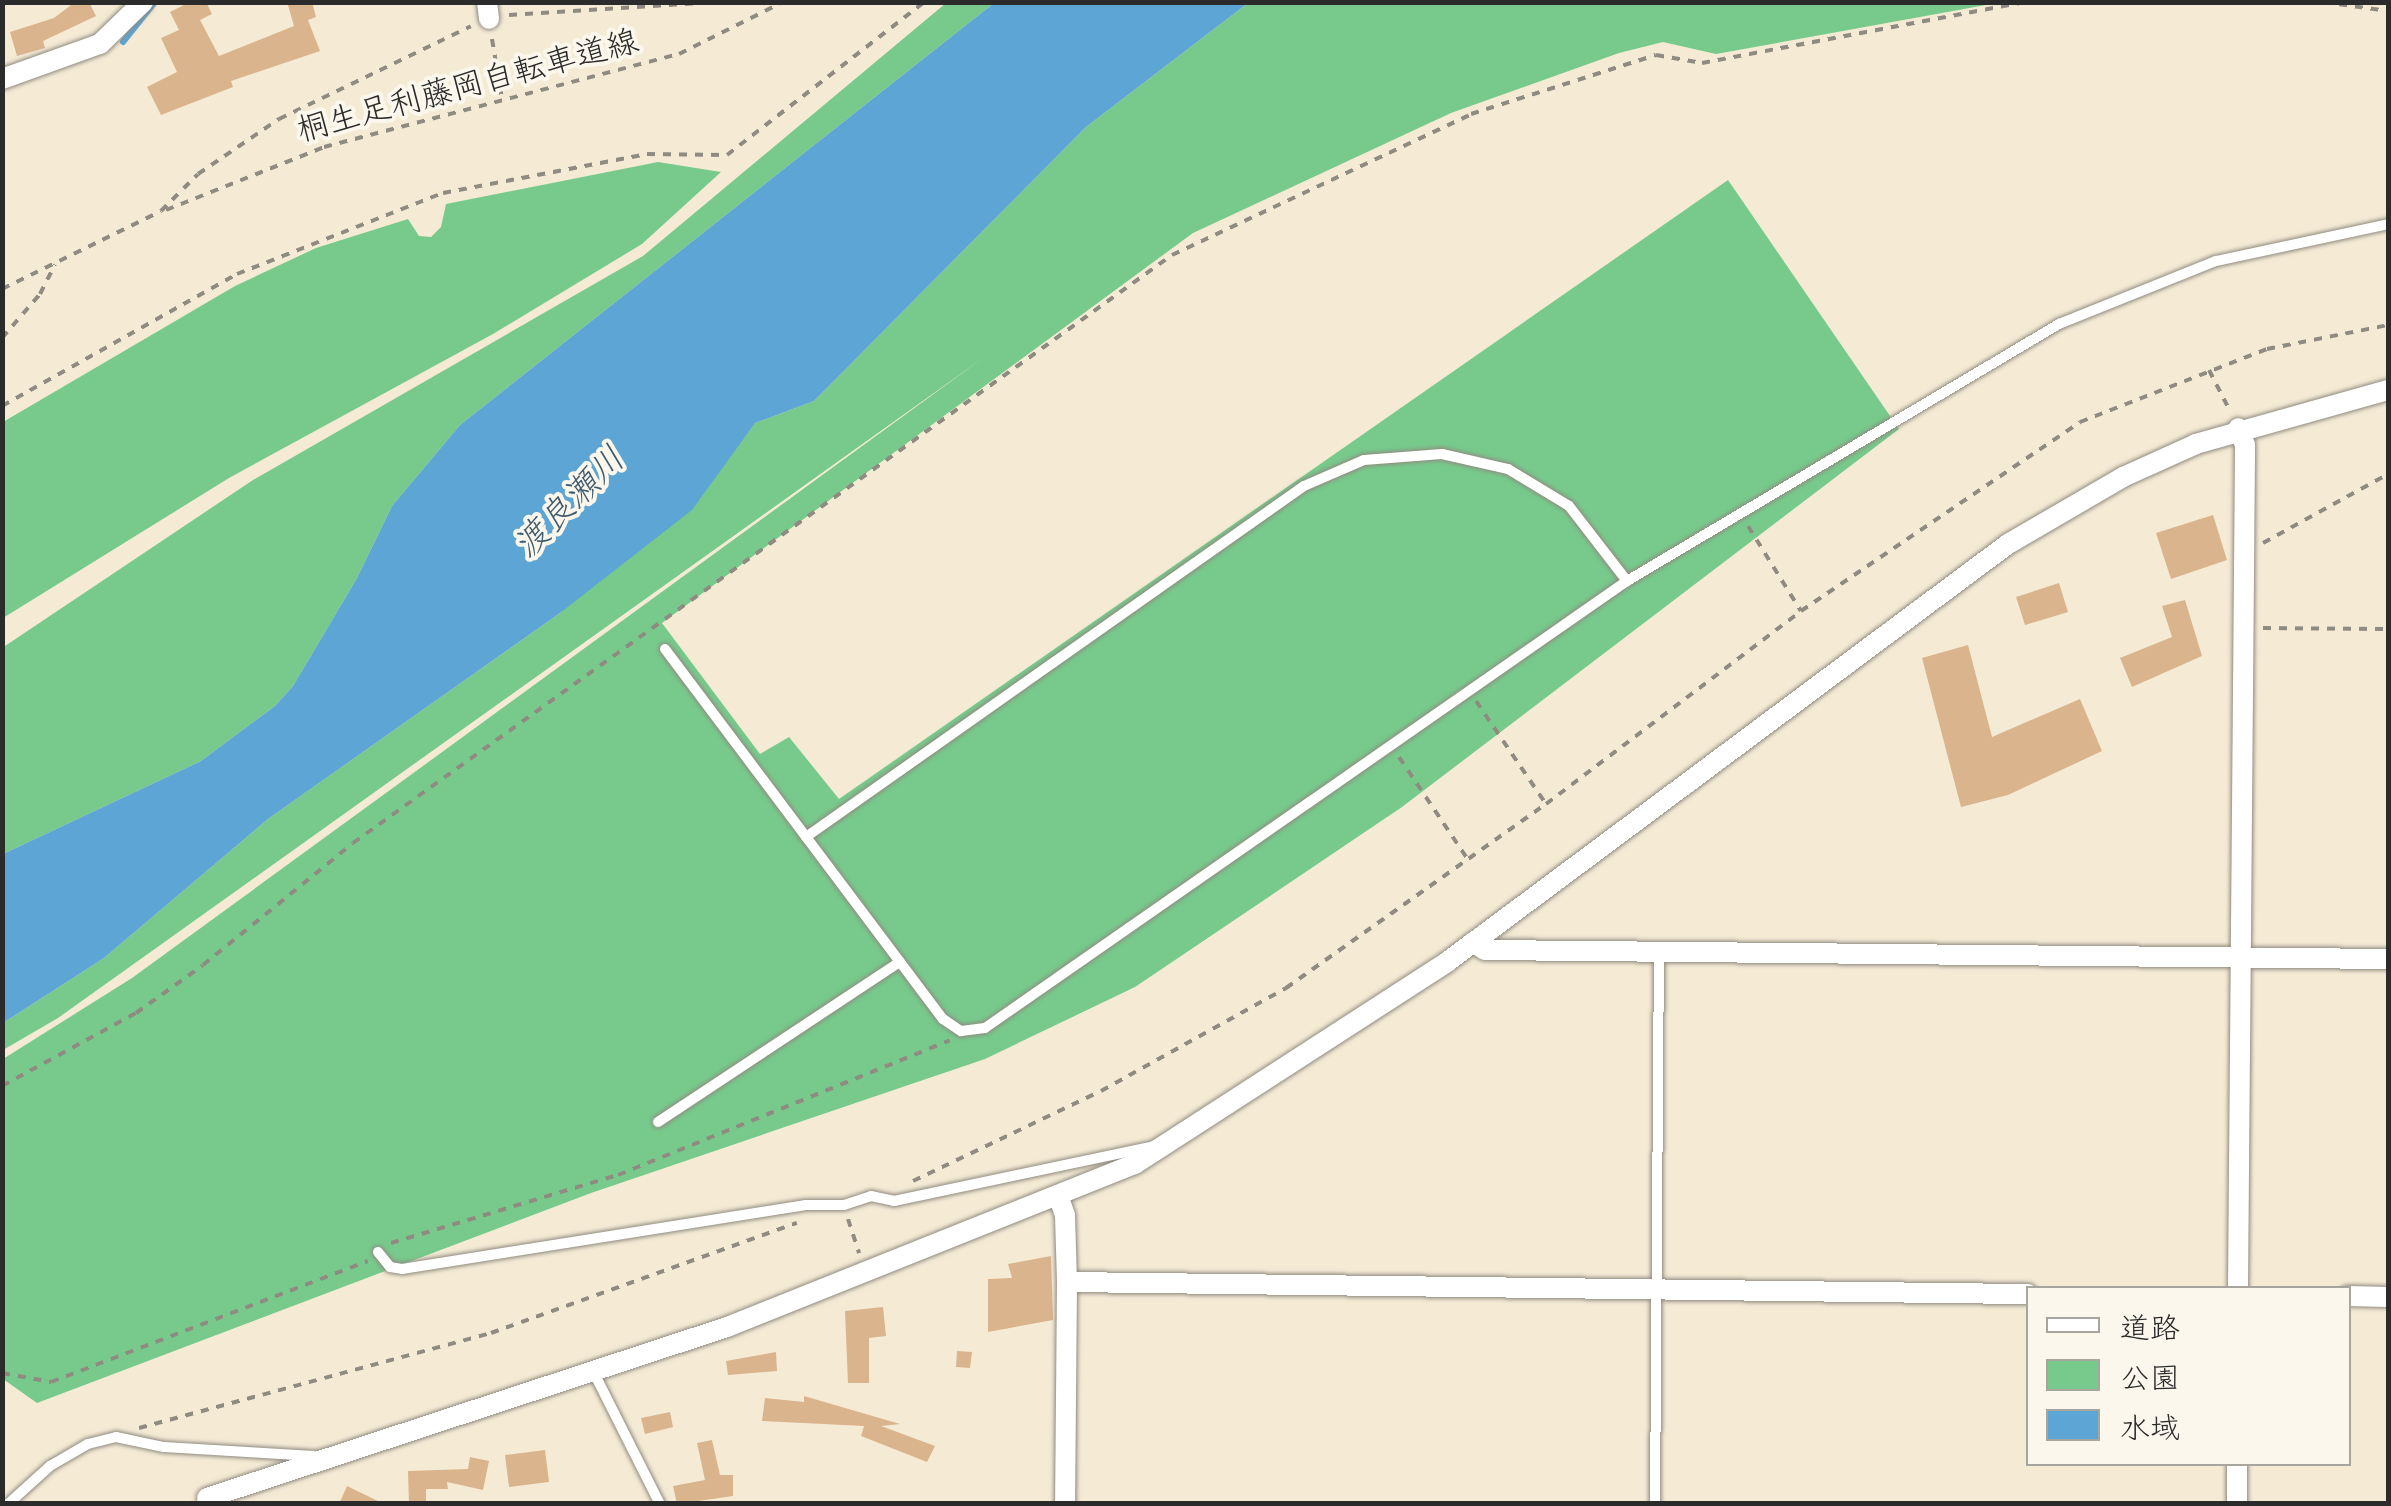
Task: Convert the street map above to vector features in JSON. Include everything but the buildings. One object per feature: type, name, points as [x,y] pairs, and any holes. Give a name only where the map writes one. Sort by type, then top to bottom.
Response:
[{"type":"street","points":[[2,79],[100,44],[143,2]]},
{"type":"street","points":[[207,1498],[594,1373],[865,1274],[1166,1146],[1473,942],[1954,579],[2123,477],[2238,428],[2388,390]]},
{"type":"street","points":[[2238,428],[2246,445],[2238,1286]]},
{"type":"street","points":[[1473,942],[1485,950],[1659,947],[2388,959]]},
{"type":"street","points":[[1058,1195],[1065,1214],[1068,1282],[1065,1504]]},
{"type":"street","points":[[1068,1282],[2026,1294]]},
{"type":"street","points":[[2351,1296],[2388,1297]]},
{"type":"street","points":[[2237,1466],[2237,1504]]},
{"type":"lane","points":[[665,649],[942,1018],[973,1031],[992,1025],[1627,580],[2108,301],[2216,262],[2388,224]]},
{"type":"lane","points":[[806,837],[1304,486],[1364,460],[1442,454],[1508,469],[1569,506],[1627,580]]},
{"type":"lane","points":[[1655,1504],[1659,947]]},
{"type":"lane","points":[[658,1122],[900,962]]},
{"type":"lane","points":[[378,1252],[390,1267],[402,1268],[806,1205],[844,1205],[871,1196],[894,1201],[1138,1144],[1166,1146]]},
{"type":"lane","points":[[594,1373],[660,1504]]},
{"type":"lane","points":[[8,1504],[50,1466],[88,1444],[116,1437],[219,1452],[332,1457]]},
{"type":"path","points":[[161,212],[198,174],[278,120],[488,11],[713,2]]},
{"type":"path","name":"桐生足利藤岡自転車道線","points":[[55,265],[161,212],[285,158],[679,54],[783,2]]},
{"type":"path","points":[[2,406],[237,274],[443,193],[647,154],[726,155],[924,2]]},
{"type":"path","points":[[2,1086],[136,1013],[203,965],[353,843],[1172,255],[1471,114],[1656,55],[1702,62],[2026,2]]},
{"type":"path","points":[[2323,2],[2388,11]]},
{"type":"path","points":[[488,11],[503,101]]},
{"type":"path","points":[[2,289],[55,265]]},
{"type":"path","points":[[2,338],[40,294],[55,265]]},
{"type":"path","points":[[900,1186],[1178,1051],[1286,988],[1469,861],[1801,611],[2080,422],[2267,349],[2388,325]]},
{"type":"path","points":[[2208,369],[2238,428]]},
{"type":"path","points":[[2244,549],[2388,474]]},
{"type":"path","points":[[1756,540],[1801,611]]},
{"type":"path","points":[[2244,628],[2388,629]]},
{"type":"path","points":[[1470,691],[1546,804]]},
{"type":"path","points":[[1391,746],[1469,861]]},
{"type":"path","points":[[2,1373],[51,1382],[367,1262],[400,1237],[618,1175],[973,1031]]},
{"type":"path","points":[[844,1205],[865,1274]]},
{"type":"path","points":[[116,1437],[221,1401],[491,1333],[792,1225]]},
{"type":"green space","points":[[946,3],[994,3],[460,425],[392,506],[357,578],[293,686],[275,706],[201,761],[3,854],[2,648],[253,480],[643,256]]},
{"type":"green space","points":[[1248,3],[1997,3],[1716,54],[1663,42],[1619,53],[1451,113],[1193,233],[662,623],[760,754],[789,737],[839,799],[1728,180],[1899,429],[1402,807],[1135,987],[985,1059],[591,1193],[37,1403],[3,1379],[3,1059],[132,978],[983,358],[58,1018],[3,1050],[3,1023],[104,958],[268,819],[560,613],[723,464],[755,423],[814,401],[1086,127]]},
{"type":"green space","points":[[658,162],[721,172],[642,244],[493,334],[229,478],[3,618],[3,422],[235,286],[316,248],[408,219],[419,236],[431,237],[441,227],[446,204]]},
{"type":"water","name":"渡良瀬川","points":[[994,3],[1248,3],[1086,127],[814,401],[755,423],[692,510],[560,613],[268,819],[104,958],[3,1023],[3,854],[201,761],[275,706],[293,686],[357,578],[392,506],[460,425]]},
{"type":"waterway","points":[[123,42],[155,2]]}]
